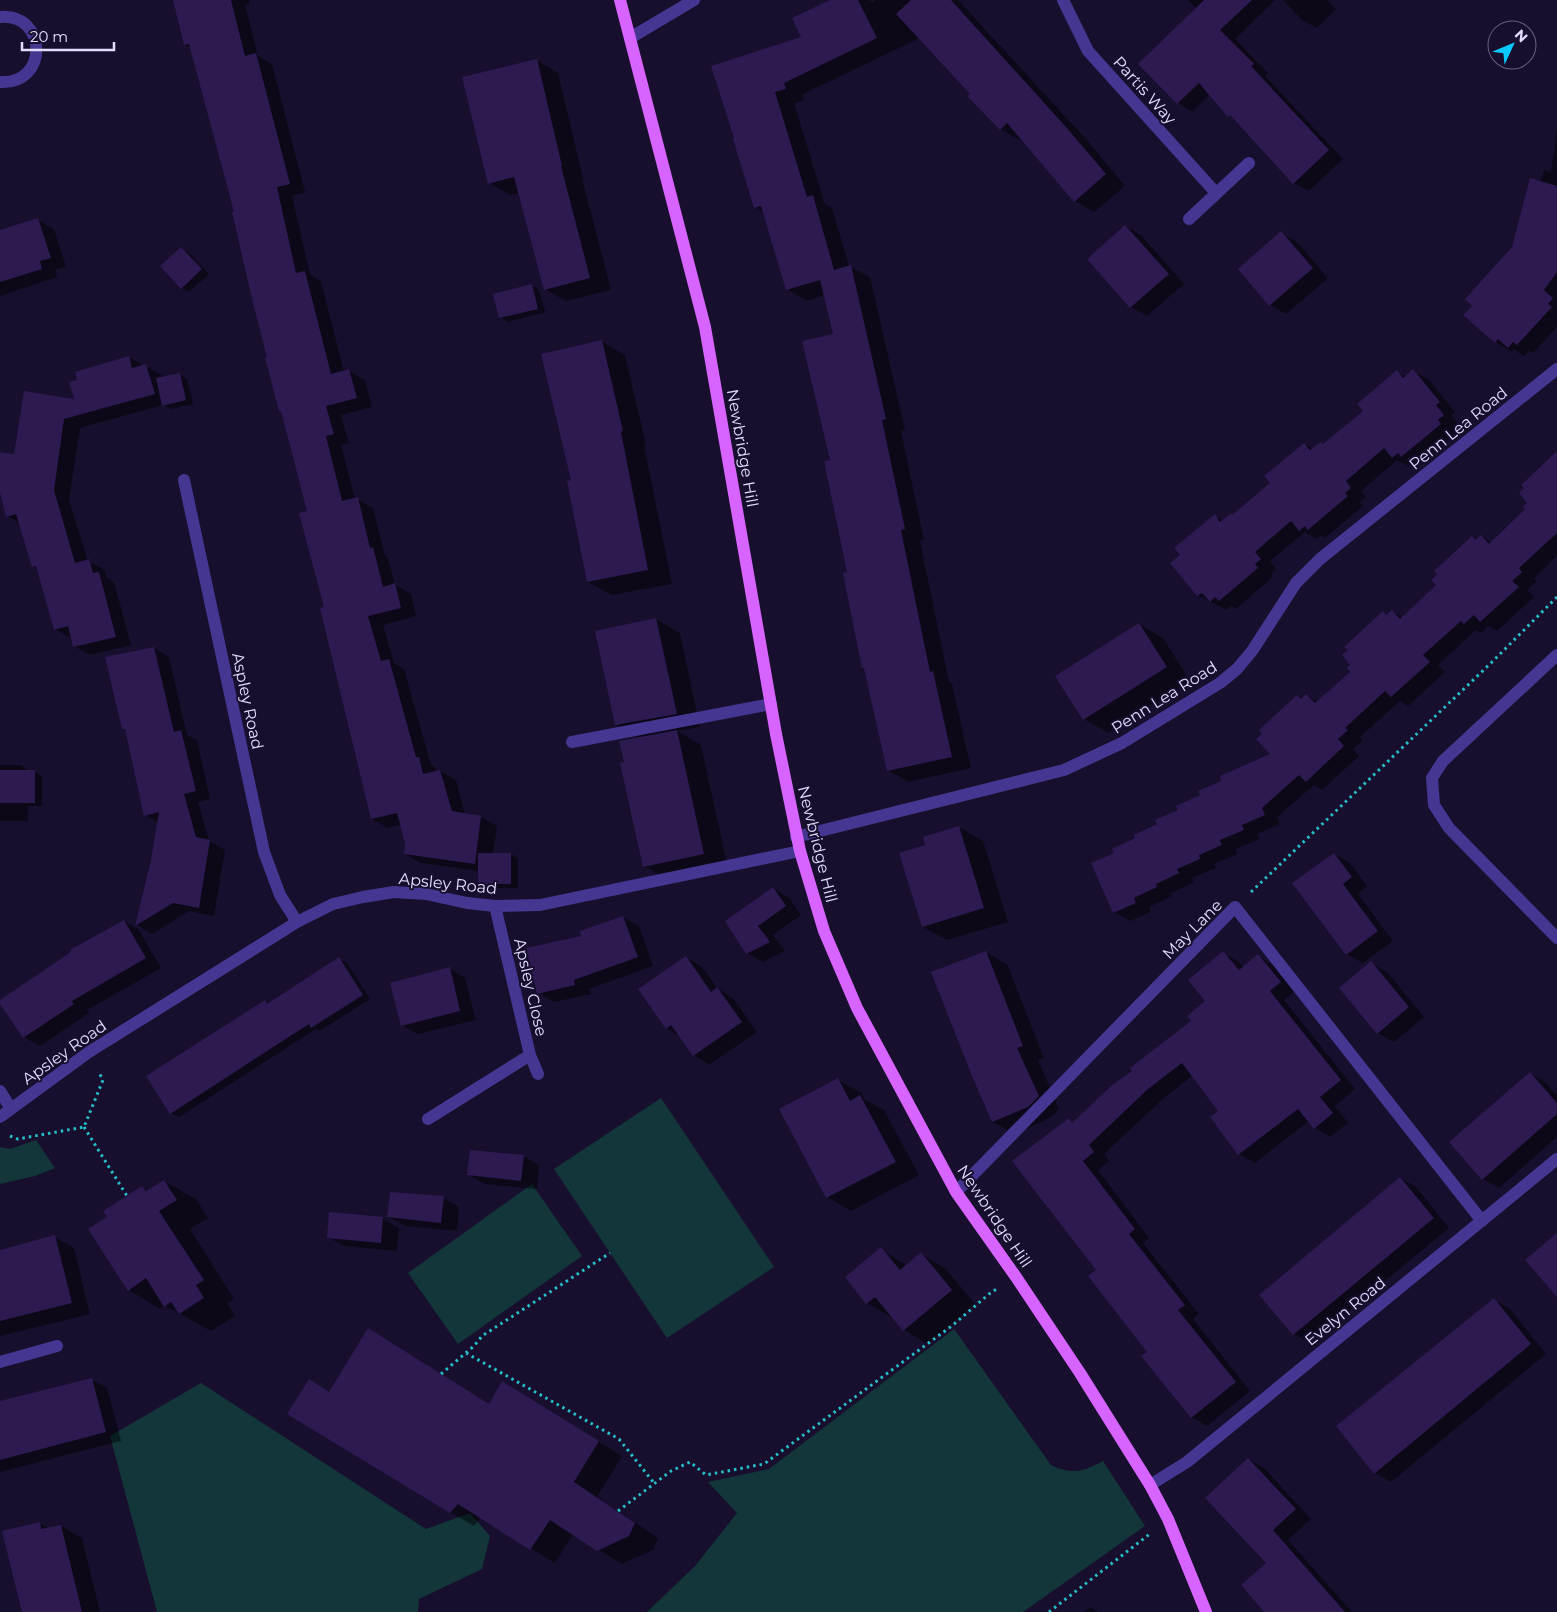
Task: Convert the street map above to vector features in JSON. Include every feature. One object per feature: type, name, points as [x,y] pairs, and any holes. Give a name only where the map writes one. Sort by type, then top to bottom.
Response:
[{"type":"main road","name":"Newbridge Hill","points":[[620,0],[705,327],[796,837],[824,931],[857,1008],[956,1192],[1075,1365],[1150,1485],[1168,1519],[1206,1612]]},
{"type":"street","points":[[630,38],[694,0]]},
{"type":"street","name":"Partis Way","points":[[1062,0],[1088,51],[1216,193]]},
{"type":"street","points":[[0,17],[8,16],[20,20],[29,27],[36,39],[37,50],[34,65],[27,74],[19,79],[0,82]]},
{"type":"street","points":[[1189,219],[1249,163]]},
{"type":"street","name":"Penn Lea Road","points":[[796,837],[1064,770],[1122,744],[1220,683],[1237,669],[1252,651],[1296,583],[1320,559],[1557,369]]},
{"type":"street","name":"Aspley Road","points":[[184,480],[264,852],[280,895],[296,922]]},
{"type":"street","points":[[1557,655],[1443,761],[1432,778],[1434,805],[1449,828],[1557,938]]},
{"type":"street","points":[[572,742],[771,704]]},
{"type":"street","name":"Apsley Road","points":[[0,1116],[89,1052],[296,922],[334,904],[394,892],[426,894],[467,903],[495,906],[540,905],[800,851]]},
{"type":"street","name":"Apsley Close","points":[[495,906],[530,1055],[538,1074]]},
{"type":"street","name":"May Lane","points":[[956,1192],[1235,907],[1482,1221]]},
{"type":"street","points":[[428,1119],[530,1055]]},
{"type":"street","points":[[0,1091],[11,1109]]},
{"type":"street","name":"Evelyn Road","points":[[1150,1485],[1187,1462],[1557,1159]]},
{"type":"street","points":[[0,1362],[57,1346]]},
{"type":"path","points":[[1235,907],[1484,670],[1557,597]]},
{"type":"path","points":[[84,1127],[103,1080],[89,1052]]},
{"type":"path","points":[[5,1132],[9,1136],[18,1138],[84,1127]]},
{"type":"path","points":[[84,1127],[127,1196]]},
{"type":"path","points":[[441,1374],[466,1353],[482,1336],[610,1253]]},
{"type":"path","points":[[618,1511],[671,1471],[690,1462],[706,1475],[764,1464],[953,1325],[989,1294]]},
{"type":"path","points":[[466,1353],[619,1439],[654,1483]]},
{"type":"path","points":[[1049,1612],[1168,1519]]},
{"type":"green space","points":[[661,1098],[774,1267],[667,1338],[554,1169]]},
{"type":"green space","points":[[36,1140],[55,1168],[35,1176],[0,1184],[0,1147],[10,1149]]},
{"type":"green space","points":[[532,1184],[582,1256],[458,1344],[408,1273]]},
{"type":"green space","points":[[954,1329],[1051,1465],[1065,1470],[1077,1471],[1089,1468],[1103,1461],[1145,1526],[1023,1612],[647,1612],[695,1566],[737,1513],[708,1482],[769,1469]]},
{"type":"green space","points":[[201,1383],[426,1529],[470,1513],[490,1536],[482,1569],[419,1599],[418,1612],[157,1612],[110,1436]]},
{"type":"building","points":[[173,0],[231,0],[245,56],[256,53],[290,184],[277,187],[296,273],[305,271],[331,374],[349,369],[357,398],[326,406],[334,434],[326,436],[342,501],[358,497],[370,548],[373,547],[383,587],[395,583],[401,608],[368,616],[381,661],[389,659],[416,757],[419,757],[423,774],[440,770],[452,811],[481,816],[475,864],[404,854],[405,843],[397,813],[371,819],[320,608],[324,607],[299,513],[307,511],[265,358],[267,357],[232,212],[234,212],[189,44],[184,45]]},
{"type":"building","points":[[830,0],[858,0],[877,38],[784,83],[786,89],[775,92],[807,197],[813,195],[834,270],[851,265],[886,419],[882,420],[905,529],[901,530],[930,672],[933,671],[952,757],[887,771],[864,668],[862,668],[843,573],[847,572],[824,461],[830,460],[802,341],[833,334],[820,280],[786,290],[761,206],[754,208],[711,66],[801,37],[792,18]]},
{"type":"building","points":[[911,0],[951,0],[1106,174],[1074,202],[1007,123],[1000,130],[967,96],[970,94],[896,14]]},
{"type":"building","points":[[1204,0],[1252,0],[1220,30],[1254,64],[1251,66],[1329,150],[1293,184],[1230,115],[1228,117],[1199,83],[1177,104],[1138,64]]},
{"type":"building","points":[[537,59],[561,166],[590,278],[544,290],[514,177],[488,184],[462,77]]},
{"type":"building","points":[[1530,178],[1557,186],[1557,272],[1544,290],[1553,298],[1548,304],[1552,307],[1517,345],[1513,342],[1508,348],[1498,339],[1495,343],[1463,315],[1472,306],[1465,299],[1512,247]]},
{"type":"building","points":[[38,218],[51,258],[40,261],[42,269],[0,282],[0,230]]},
{"type":"building","points":[[1125,225],[1169,274],[1130,308],[1087,259]]},
{"type":"building","points":[[1281,231],[1313,268],[1269,306],[1238,269]]},
{"type":"building","points":[[181,247],[202,269],[181,289],[160,266]]},
{"type":"building","points":[[532,284],[538,309],[499,318],[493,294]]},
{"type":"building","points":[[602,340],[623,431],[621,432],[648,570],[587,582],[567,481],[571,480],[541,354]]},
{"type":"building","points":[[129,356],[132,368],[146,364],[155,394],[64,419],[54,490],[75,563],[89,559],[93,573],[99,572],[116,637],[73,647],[68,626],[54,630],[36,566],[32,567],[16,514],[6,517],[0,493],[0,452],[14,454],[24,391],[74,399],[69,382],[77,380],[75,372]]},
{"type":"building","points":[[1413,369],[1440,402],[1436,405],[1444,415],[1438,420],[1441,424],[1401,457],[1398,453],[1392,458],[1384,448],[1346,481],[1351,488],[1345,493],[1348,496],[1308,530],[1305,526],[1299,531],[1291,521],[1255,552],[1261,559],[1255,564],[1258,568],[1219,601],[1215,597],[1210,602],[1202,593],[1197,596],[1170,563],[1180,555],[1174,548],[1215,514],[1220,522],[1231,513],[1232,515],[1270,483],[1264,476],[1304,443],[1310,450],[1321,442],[1323,444],[1363,411],[1357,404],[1397,370],[1403,378]]},
{"type":"building","points":[[180,373],[186,400],[162,406],[156,378]]},
{"type":"building","points":[[1557,451],[1557,533],[1519,568],[1522,572],[1512,581],[1519,587],[1480,622],[1474,615],[1464,624],[1461,621],[1423,655],[1430,662],[1391,697],[1385,691],[1345,728],[1348,730],[1338,739],[1344,746],[1306,782],[1299,775],[1262,808],[1265,815],[1242,825],[1244,830],[1220,840],[1222,845],[1199,855],[1200,859],[1177,869],[1179,873],[1156,884],[1157,887],[1134,898],[1136,903],[1113,913],[1091,863],[1114,853],[1112,849],[1135,838],[1134,835],[1157,824],[1155,820],[1178,810],[1176,806],[1200,795],[1198,791],[1221,781],[1220,776],[1270,754],[1256,739],[1262,734],[1259,730],[1297,695],[1301,699],[1306,694],[1315,703],[1350,672],[1347,668],[1350,665],[1342,655],[1348,650],[1344,647],[1383,611],[1386,615],[1392,610],[1400,619],[1436,585],[1431,580],[1437,575],[1434,571],[1472,536],[1475,540],[1481,535],[1489,544],[1525,509],[1523,506],[1527,503],[1519,493],[1524,488],[1521,485]]},
{"type":"building","points":[[656,618],[677,714],[615,725],[595,631]]},
{"type":"building","points":[[1139,623],[1167,667],[1083,720],[1055,676]]},
{"type":"building","points":[[154,647],[174,732],[181,730],[196,791],[184,794],[196,837],[210,840],[199,908],[173,903],[135,926],[151,860],[159,812],[144,816],[125,729],[122,729],[105,657]]},
{"type":"building","points":[[677,730],[704,854],[643,867],[620,763],[624,762],[619,741]]},
{"type":"building","points":[[0,770],[35,770],[35,803],[0,803]]},
{"type":"building","points":[[959,826],[984,908],[922,927],[899,853],[925,845],[923,837]]},
{"type":"building","points":[[478,853],[511,853],[511,884],[478,884]]},
{"type":"building","points":[[1334,853],[1352,877],[1343,884],[1378,931],[1346,955],[1292,883]]},
{"type":"building","points":[[773,887],[786,906],[758,926],[770,942],[746,954],[725,921]]},
{"type":"building","points":[[623,916],[638,957],[574,980],[575,985],[537,994],[526,948],[581,936],[580,931]]},
{"type":"building","points":[[124,920],[146,958],[72,1001],[74,1004],[23,1038],[0,1004],[0,1000],[71,952],[70,950]]},
{"type":"building","points":[[986,951],[1023,1046],[1017,1048],[1039,1096],[1028,1107],[992,1122],[931,972]]},
{"type":"building","points":[[1223,951],[1239,970],[1258,954],[1281,982],[1270,991],[1341,1080],[1320,1097],[1333,1113],[1314,1129],[1298,1109],[1238,1155],[1210,1117],[1218,1111],[1182,1063],[1148,1089],[1089,1145],[1094,1152],[1083,1161],[1135,1229],[1129,1234],[1185,1305],[1178,1310],[1236,1382],[1191,1418],[1141,1356],[1147,1352],[1088,1276],[1096,1270],[1012,1161],[1069,1118],[1072,1123],[1111,1086],[1132,1071],[1130,1068],[1191,1021],[1187,1016],[1205,1001],[1188,980]]},
{"type":"building","points":[[686,956],[711,992],[717,987],[742,1022],[693,1056],[671,1025],[666,1029],[638,989]]},
{"type":"building","points":[[339,957],[363,995],[311,1028],[309,1024],[170,1114],[146,1076],[265,1000],[267,1004]]},
{"type":"building","points":[[1371,961],[1409,1007],[1377,1034],[1339,988]]},
{"type":"building","points":[[450,967],[460,1011],[401,1026],[390,983]]},
{"type":"building","points":[[1530,1072],[1557,1103],[1557,1114],[1482,1180],[1449,1142]]},
{"type":"building","points":[[838,1078],[850,1101],[860,1095],[896,1162],[826,1198],[779,1109]]},
{"type":"building","points":[[470,1150],[524,1155],[521,1181],[467,1175]]},
{"type":"building","points":[[1400,1177],[1434,1218],[1293,1335],[1259,1295]]},
{"type":"building","points":[[164,1180],[177,1200],[159,1211],[204,1280],[196,1285],[204,1298],[179,1314],[171,1302],[164,1307],[146,1278],[128,1291],[88,1229],[107,1217],[103,1211],[142,1186],[146,1191]]},
{"type":"building","points":[[390,1192],[444,1196],[441,1223],[387,1217]]},
{"type":"building","points":[[329,1212],[383,1217],[381,1243],[327,1238]]},
{"type":"building","points":[[1557,1233],[1557,1297],[1525,1260]]},
{"type":"building","points":[[55,1235],[72,1303],[0,1321],[0,1250]]},
{"type":"building","points":[[881,1247],[900,1270],[921,1252],[952,1290],[903,1331],[875,1297],[866,1304],[845,1277]]},
{"type":"building","points":[[1494,1298],[1531,1344],[1374,1474],[1336,1426]]},
{"type":"building","points":[[368,1328],[489,1404],[502,1381],[599,1441],[574,1482],[635,1523],[629,1536],[597,1551],[550,1520],[530,1550],[458,1504],[450,1513],[287,1414],[309,1379],[329,1392]]},
{"type":"building","points":[[92,1378],[106,1432],[0,1460],[0,1401]]},
{"type":"building","points":[[1248,1458],[1296,1509],[1273,1530],[1345,1612],[1264,1612],[1241,1585],[1266,1563],[1205,1498]]},
{"type":"building","points":[[40,1522],[41,1529],[61,1525],[82,1612],[22,1612],[2,1531]]}]
